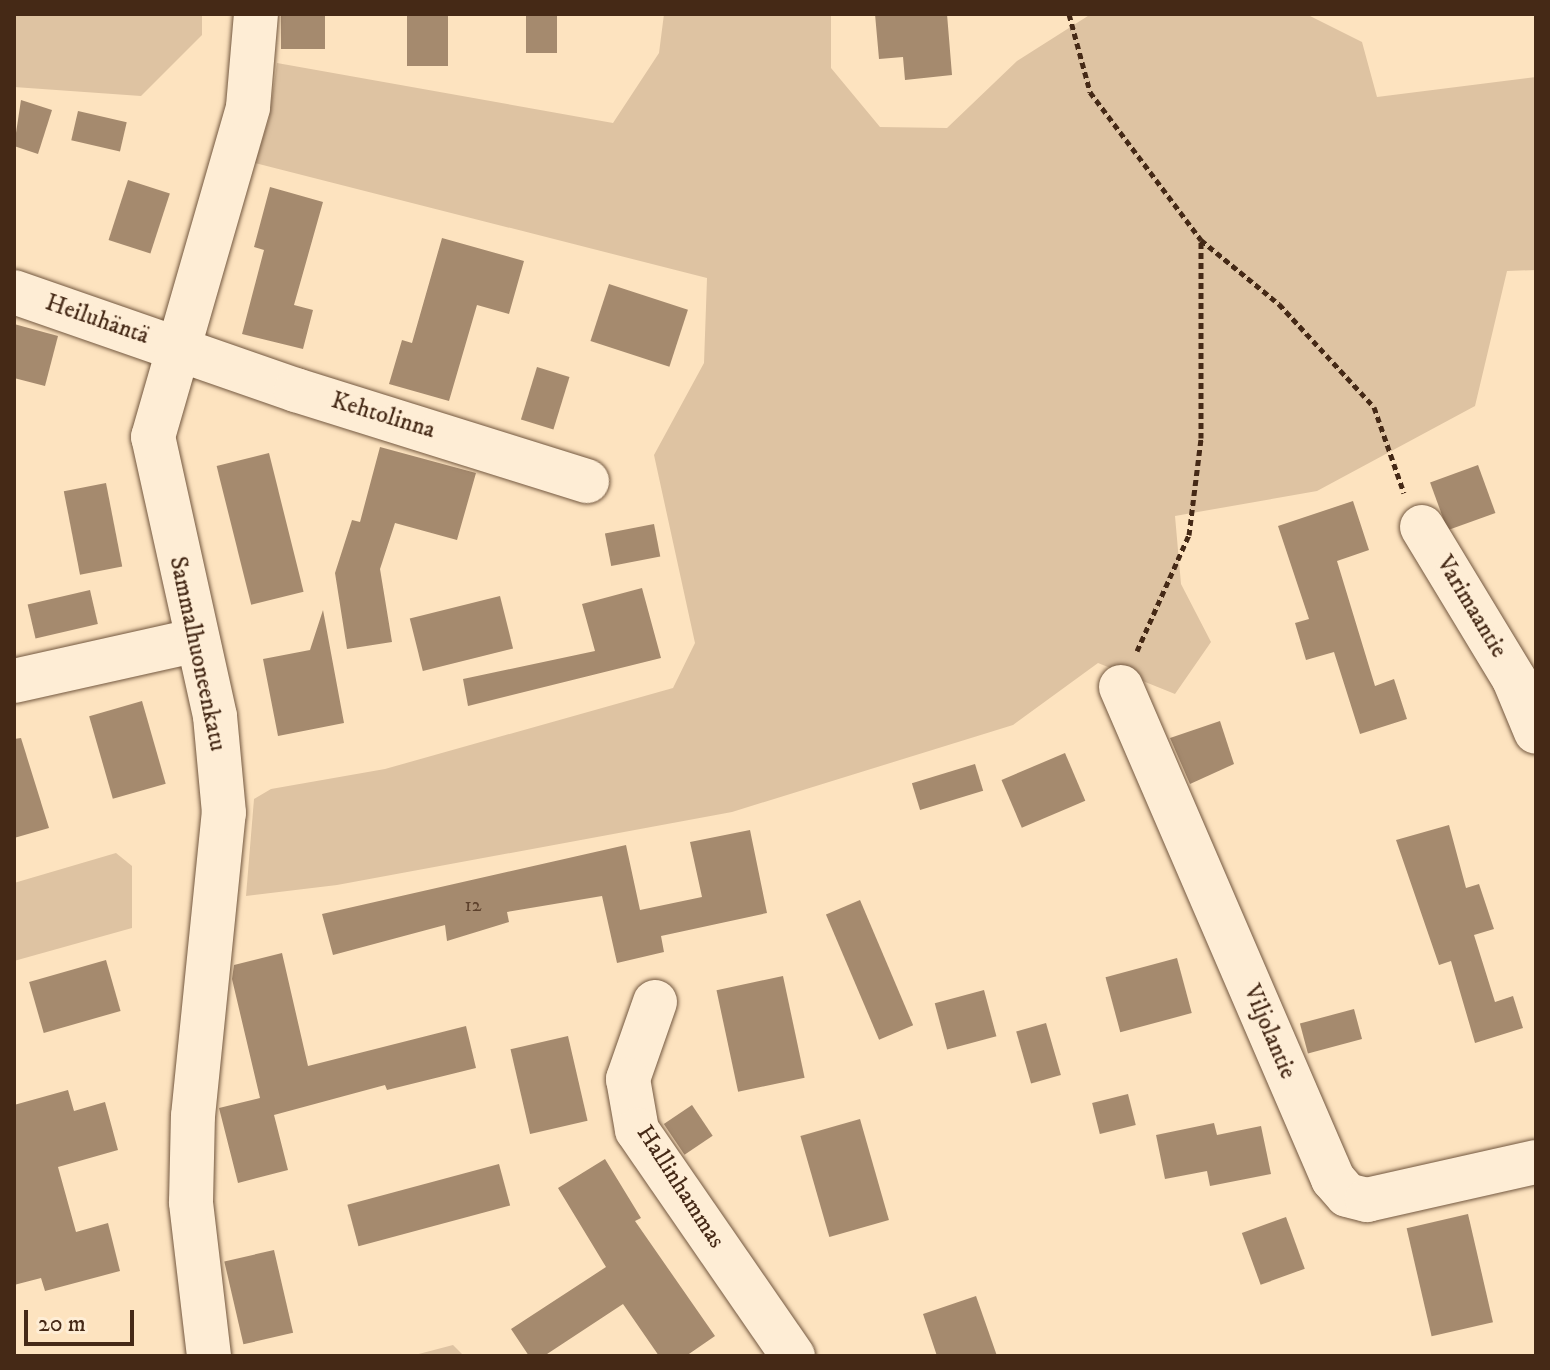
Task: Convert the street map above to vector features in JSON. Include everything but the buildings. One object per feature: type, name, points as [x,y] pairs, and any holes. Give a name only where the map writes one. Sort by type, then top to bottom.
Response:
[{"type":"street","name":"Sammalhuoneenkatu","points":[[209,1356],[191,1202],[192,1131],[224,813],[215,716],[153,437],[248,107],[256,14]]},
{"type":"street","name":"Heiluhäntä","points":[[14,292],[154,338],[179,351]]},
{"type":"street","name":"Kehtolinna","points":[[179,351],[587,481]]},
{"type":"street","name":"Varimaantie","points":[[1422,527],[1514,679],[1536,732]]},
{"type":"street","points":[[14,681],[197,640]]},
{"type":"street","name":"Viljolantie","points":[[1121,687],[1333,1179],[1347,1195],[1367,1200],[1536,1162]]},
{"type":"street","name":"Hallinhammas","points":[[655,1002],[628,1079],[637,1130],[793,1356]]},
{"type":"path","points":[[1069,14],[1090,92],[1201,240],[1289,314],[1374,407],[1392,448],[1400,484],[1422,527]]},
{"type":"path","points":[[1121,687],[1189,535],[1201,438],[1201,240]]},
{"type":"shaded area","points":[[14,14],[202,14],[202,35],[141,96],[14,87]]},
{"type":"shaded area","points":[[664,14],[831,14],[831,68],[880,127],[947,128],[1017,61],[1091,14],[1306,14],[1362,42],[1377,97],[1536,77],[1536,270],[1507,271],[1475,406],[1317,491],[1175,516],[1181,584],[1211,642],[1175,694],[1098,663],[1013,725],[732,812],[337,885],[246,896],[254,799],[271,789],[385,769],[673,688],[695,643],[654,455],[704,363],[707,278],[255,163],[269,119],[277,63],[613,123],[659,53]]},
{"type":"shaded area","points":[[116,853],[132,866],[132,928],[14,961],[14,883]]},
{"type":"shaded area","points":[[453,1345],[464,1356],[411,1356]]}]
